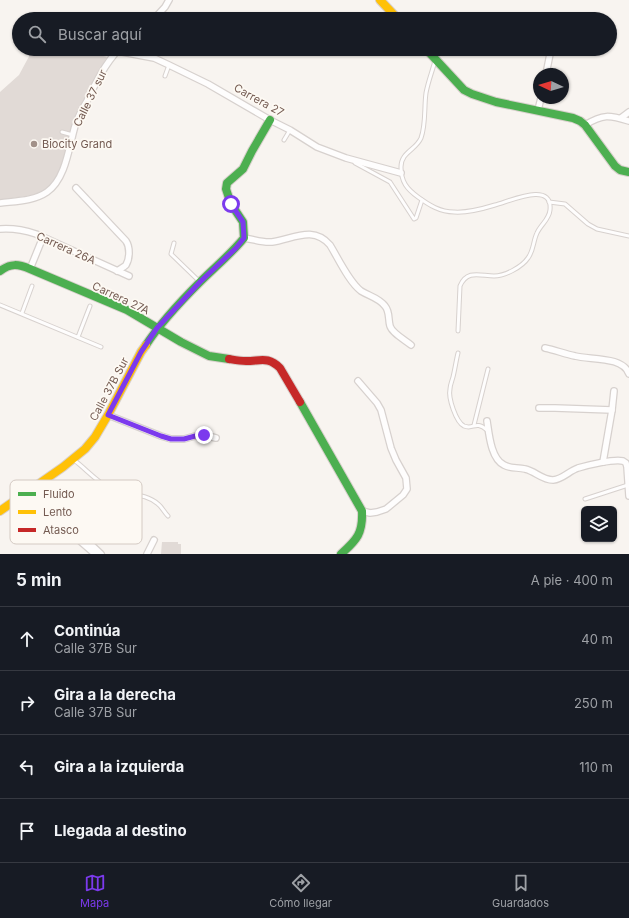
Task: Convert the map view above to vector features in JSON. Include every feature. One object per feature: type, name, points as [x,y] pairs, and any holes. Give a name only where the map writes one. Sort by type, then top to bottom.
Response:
[{"type":"street","points":[[160,12],[169,0]]},
{"type":"street","points":[[380,0],[391,12]]},
{"type":"street","name":"Calle 37 sur","points":[[0,203],[32,199],[40,196],[49,191],[61,176],[79,116],[98,78],[113,56]]},
{"type":"street","name":"Carrera 27","points":[[143,56],[154,58],[208,84],[290,130],[317,147],[346,158],[401,173]]},
{"type":"street","points":[[432,56],[464,90],[472,94],[496,102],[538,110],[580,121],[585,125],[615,166],[620,170],[629,172]]},
{"type":"street","points":[[547,68],[550,56]]},
{"type":"street","points":[[538,110],[540,104]]},
{"type":"street","points":[[620,118],[629,112]]},
{"type":"street","points":[[585,125],[599,117],[607,116],[629,121]]},
{"type":"street","points":[[270,120],[242,169],[227,183],[226,189],[231,204],[243,222],[244,238],[272,242],[303,235],[312,235],[326,240],[351,280],[362,292],[379,300],[384,305],[388,310],[390,328],[410,345]]},
{"type":"street","points":[[76,188],[126,241],[128,245],[129,249],[127,262],[117,271]]},
{"type":"street","name":"Carrera 26A","points":[[0,230],[24,230],[43,236],[129,276]]},
{"type":"street","points":[[30,269],[43,236]]},
{"type":"street","name":"Calle 37B Sur","points":[[44,480],[74,459],[95,437],[141,352],[157,328],[244,238]]},
{"type":"street","name":"Carrera 27A","points":[[0,270],[7,266],[16,264],[30,269],[127,310],[181,342],[209,356],[246,361],[261,359],[276,364],[280,368],[299,400],[362,511]]},
{"type":"street","points":[[545,348],[575,356],[614,362],[628,370],[629,374]]},
{"type":"street","points":[[341,554],[356,539],[361,530],[363,522],[362,511],[370,513],[386,509],[403,495],[407,489],[406,478],[391,448],[381,410],[377,403],[358,381]]},
{"type":"street","points":[[603,462],[614,391]]},
{"type":"street","points":[[539,408],[612,410]]},
{"type":"street","points":[[108,415],[171,439],[184,439],[199,435],[216,438]]},
{"type":"street","points":[[487,421],[488,431],[496,459],[500,463],[510,467],[529,470],[548,480],[555,480],[562,478],[577,468],[603,462],[621,460],[628,466],[629,496]]},
{"type":"street","name":"Calle 37B Sur","points":[[0,511],[10,504]]},
{"type":"street","points":[[149,553],[154,540]]},
{"type":"street","points":[[85,544],[94,554]]},
{"type":"street","points":[[87,544],[101,554]]},
{"type":"lane","points":[[436,60],[428,83],[423,131],[420,140],[405,155],[401,165],[401,173],[405,186],[410,191],[434,208],[453,212],[495,206],[526,195],[542,195],[550,202],[565,204],[588,224],[597,229],[629,236]]},
{"type":"lane","points":[[165,76],[169,65]]},
{"type":"lane","points":[[284,140],[290,130]]},
{"type":"lane","points":[[62,132],[73,135]]},
{"type":"lane","points":[[346,158],[390,182],[414,219],[416,218],[422,200]]},
{"type":"lane","points":[[458,331],[460,286],[464,280],[470,275],[495,276],[502,274],[515,269],[525,262],[533,250],[536,234],[549,216],[550,202]]},
{"type":"lane","points":[[174,243],[171,254],[200,282]]},
{"type":"lane","points":[[22,313],[32,286]]},
{"type":"lane","points":[[0,305],[101,347]]},
{"type":"lane","points":[[78,337],[90,306]]},
{"type":"lane","points":[[458,353],[453,379],[449,390],[456,416],[459,422],[464,426],[479,425],[488,431]]},
{"type":"lane","points":[[474,425],[488,369]]},
{"type":"lane","points":[[74,459],[98,480]]},
{"type":"lane","points":[[585,499],[628,484]]},
{"type":"lane","points":[[142,496],[153,500],[168,516]]},
{"type":"building","name":"Biocity Grand","points":[[29,56],[107,57],[87,93],[74,122],[59,175],[47,189],[39,194],[0,200],[0,92],[19,75]]},
{"type":"building","points":[[162,542],[178,542],[178,544],[181,544],[181,554],[161,554]]},
{"type":"traffic: fast","points":[[432,56],[464,90],[472,94],[496,102],[573,118],[580,121],[585,125],[615,166],[620,170],[629,172]]},
{"type":"traffic: fast","points":[[146,345],[158,328],[179,304],[234,250],[244,238],[243,222],[231,204],[226,189],[227,183],[243,169],[270,120]]},
{"type":"traffic: fast","points":[[0,271],[4,268],[15,265],[26,267],[127,310],[181,342],[209,356],[229,359]]},
{"type":"traffic: fast","points":[[300,402],[362,511],[362,519],[358,536],[341,554]]},
{"type":"traffic: slow","points":[[380,0],[391,12]]},
{"type":"traffic: slow","points":[[44,480],[85,449],[95,437],[146,345]]},
{"type":"traffic: slow","points":[[0,511],[10,504]]},
{"type":"traffic: jam","points":[[229,359],[244,361],[264,360],[276,364],[280,368],[300,402]]},
{"type":"place","name":"Biocity Grand","points":[[34,144]]},
{"type":"route","points":[[204,435],[177,440],[171,439],[108,415],[141,352],[157,328],[244,238],[243,222],[231,204]]}]
